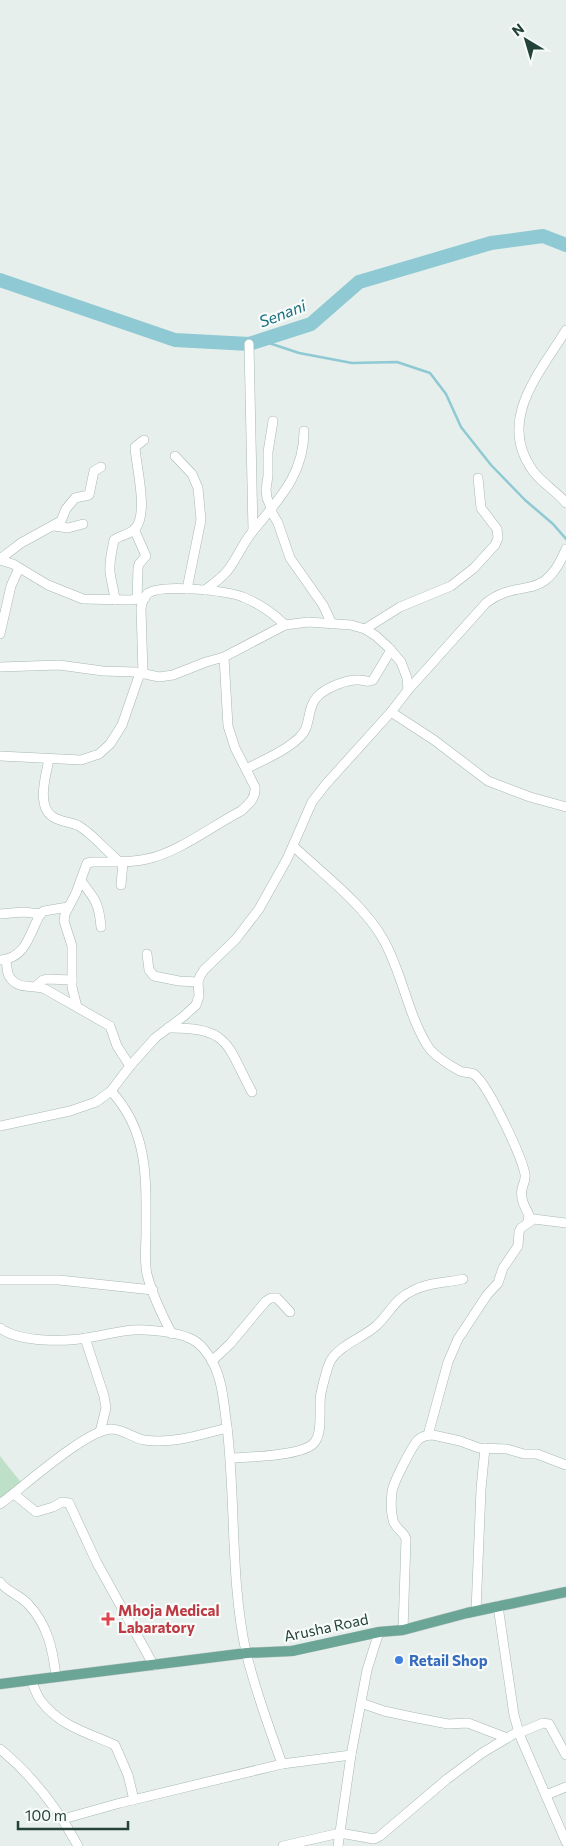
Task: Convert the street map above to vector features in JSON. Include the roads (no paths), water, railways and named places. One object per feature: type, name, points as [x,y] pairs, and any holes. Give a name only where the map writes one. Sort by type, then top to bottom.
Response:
[{"type":"main road","name":"Arusha Road","points":[[0,1684],[246,1653],[292,1652],[379,1632],[404,1630],[476,1611],[566,1592]]},
{"type":"street","points":[[566,330],[530,387],[518,424],[519,441],[529,465],[535,474],[566,503]]},
{"type":"street","points":[[249,344],[253,531]]},
{"type":"street","points":[[273,421],[268,452],[267,498],[290,558],[323,605],[332,624]]},
{"type":"street","points":[[206,590],[228,569],[253,531],[280,498],[299,465],[304,443],[304,432]]},
{"type":"street","points":[[0,756],[81,760],[99,754],[110,744],[122,725],[141,673],[141,598],[138,568],[146,556],[134,529],[141,508],[135,447],[144,440]]},
{"type":"street","points":[[175,456],[192,474],[198,488],[200,520],[188,589]]},
{"type":"street","points":[[101,467],[94,471],[90,495],[75,498],[66,509],[61,521],[21,543],[0,560],[78,598],[115,600],[141,598],[158,590],[206,590],[240,596],[259,604],[273,613],[285,625]]},
{"type":"street","points":[[365,629],[400,607],[451,586],[474,568],[495,545],[498,538],[497,529],[481,508],[478,478]]},
{"type":"street","points":[[54,526],[68,528],[83,524]]},
{"type":"street","points":[[115,600],[110,567],[114,540],[134,529]]},
{"type":"street","points":[[0,1126],[70,1111],[96,1102],[111,1091],[155,1038],[196,1005],[199,996],[198,982],[204,970],[236,939],[259,909],[293,846],[312,802],[326,784],[486,603],[498,595],[534,587],[547,580],[556,569],[566,549]]},
{"type":"street","points":[[0,634],[11,586],[19,568]]},
{"type":"street","points":[[0,667],[59,665],[159,676],[172,675],[224,657],[285,625],[308,622],[351,625],[365,629],[391,650],[403,667],[407,678],[408,690]]},
{"type":"street","points":[[246,769],[280,750],[300,736],[306,727],[312,704],[321,693],[349,681],[360,680],[367,682],[374,680],[391,650]]},
{"type":"street","points":[[77,1007],[72,992],[72,946],[64,921],[68,907],[88,864],[93,862],[122,862],[148,859],[170,850],[241,811],[256,793],[255,787],[234,748],[228,726],[224,657]]},
{"type":"street","points":[[391,712],[434,740],[488,781],[530,797],[566,807]]},
{"type":"street","points":[[49,759],[44,802],[47,812],[55,818],[78,825],[122,862]]},
{"type":"street","points":[[293,846],[372,922],[383,939],[405,990],[408,1004],[428,1046],[462,1072],[474,1074],[485,1088],[514,1142],[523,1170],[525,1179],[521,1192],[522,1200],[529,1215],[528,1222]]},
{"type":"street","points":[[121,885],[122,862]]},
{"type":"street","points":[[81,881],[96,901],[99,908],[101,927]]},
{"type":"street","points":[[68,907],[44,911],[40,914],[32,933],[19,954],[2,960],[14,982],[24,987],[36,986],[45,989],[110,1026],[117,1046],[130,1066]]},
{"type":"street","points":[[0,914],[24,912],[40,914]]},
{"type":"street","points":[[147,954],[149,970],[154,976],[198,982]]},
{"type":"street","points":[[36,986],[47,979],[72,980]]},
{"type":"street","points":[[168,1028],[192,1028],[207,1031],[224,1041],[231,1050],[252,1092]]},
{"type":"street","points":[[111,1091],[132,1118],[140,1142],[145,1166],[147,1273],[160,1312],[172,1334]]},
{"type":"street","points":[[428,1435],[448,1362],[458,1338],[487,1295],[498,1283],[503,1268],[518,1246],[521,1228],[534,1219],[566,1223]]},
{"type":"street","points":[[231,1458],[284,1454],[302,1450],[312,1445],[318,1436],[321,1394],[331,1360],[354,1340],[376,1326],[391,1306],[405,1295],[423,1286],[462,1279]]},
{"type":"street","points":[[0,1280],[59,1280],[153,1290]]},
{"type":"street","points":[[212,1361],[230,1344],[266,1301],[271,1298],[277,1298],[290,1312]]},
{"type":"street","points":[[0,1328],[17,1335],[32,1338],[66,1341],[134,1330],[172,1334],[189,1338],[204,1348],[212,1361],[220,1383],[227,1428],[231,1458],[238,1603],[246,1653],[282,1764]]},
{"type":"street","points":[[85,1338],[104,1396],[106,1408],[100,1432]]},
{"type":"street","points":[[0,1504],[68,1451],[92,1435],[100,1432],[110,1429],[141,1440],[175,1441],[227,1428]]},
{"type":"street","points":[[404,1630],[406,1539],[405,1534],[396,1527],[393,1520],[392,1493],[395,1479],[417,1440],[428,1435],[485,1448],[507,1449],[524,1454],[538,1454],[566,1465]]},
{"type":"street","points":[[476,1611],[481,1489],[485,1448]]},
{"type":"street","points":[[14,1494],[36,1512],[62,1502],[69,1503],[97,1563],[154,1666]]},
{"type":"street","points":[[0,1582],[28,1604],[41,1621],[52,1646],[56,1677]]},
{"type":"street","points":[[498,1606],[514,1715],[519,1732],[566,1842]]},
{"type":"street","points":[[338,1846],[351,1755],[367,1670],[379,1632]]},
{"type":"street","points":[[31,1680],[40,1701],[57,1718],[79,1732],[115,1745],[128,1775],[134,1800]]},
{"type":"street","points":[[361,1703],[384,1711],[448,1724],[468,1723],[507,1738]]},
{"type":"street","points":[[283,1846],[340,1833],[374,1839],[482,1753],[519,1732],[542,1723],[549,1724],[566,1755]]},
{"type":"street","points":[[0,1749],[44,1793],[63,1819],[78,1846]]},
{"type":"street","points":[[63,1819],[282,1764],[351,1755]]},
{"type":"street","points":[[546,1796],[566,1787]]},
{"type":"waterway","name":"Senani","points":[[0,280],[175,340],[249,344],[311,324],[359,282],[491,243],[543,236],[566,245]]},
{"type":"waterway","points":[[260,340],[299,353],[352,363],[397,362],[430,373],[446,394],[461,427],[491,465],[525,500],[553,524],[566,539]]},
{"type":"place","name":"Mhoja Medical Labaratory","points":[[108,1619]]},
{"type":"place","name":"Retail Shop","points":[[399,1660]]}]
